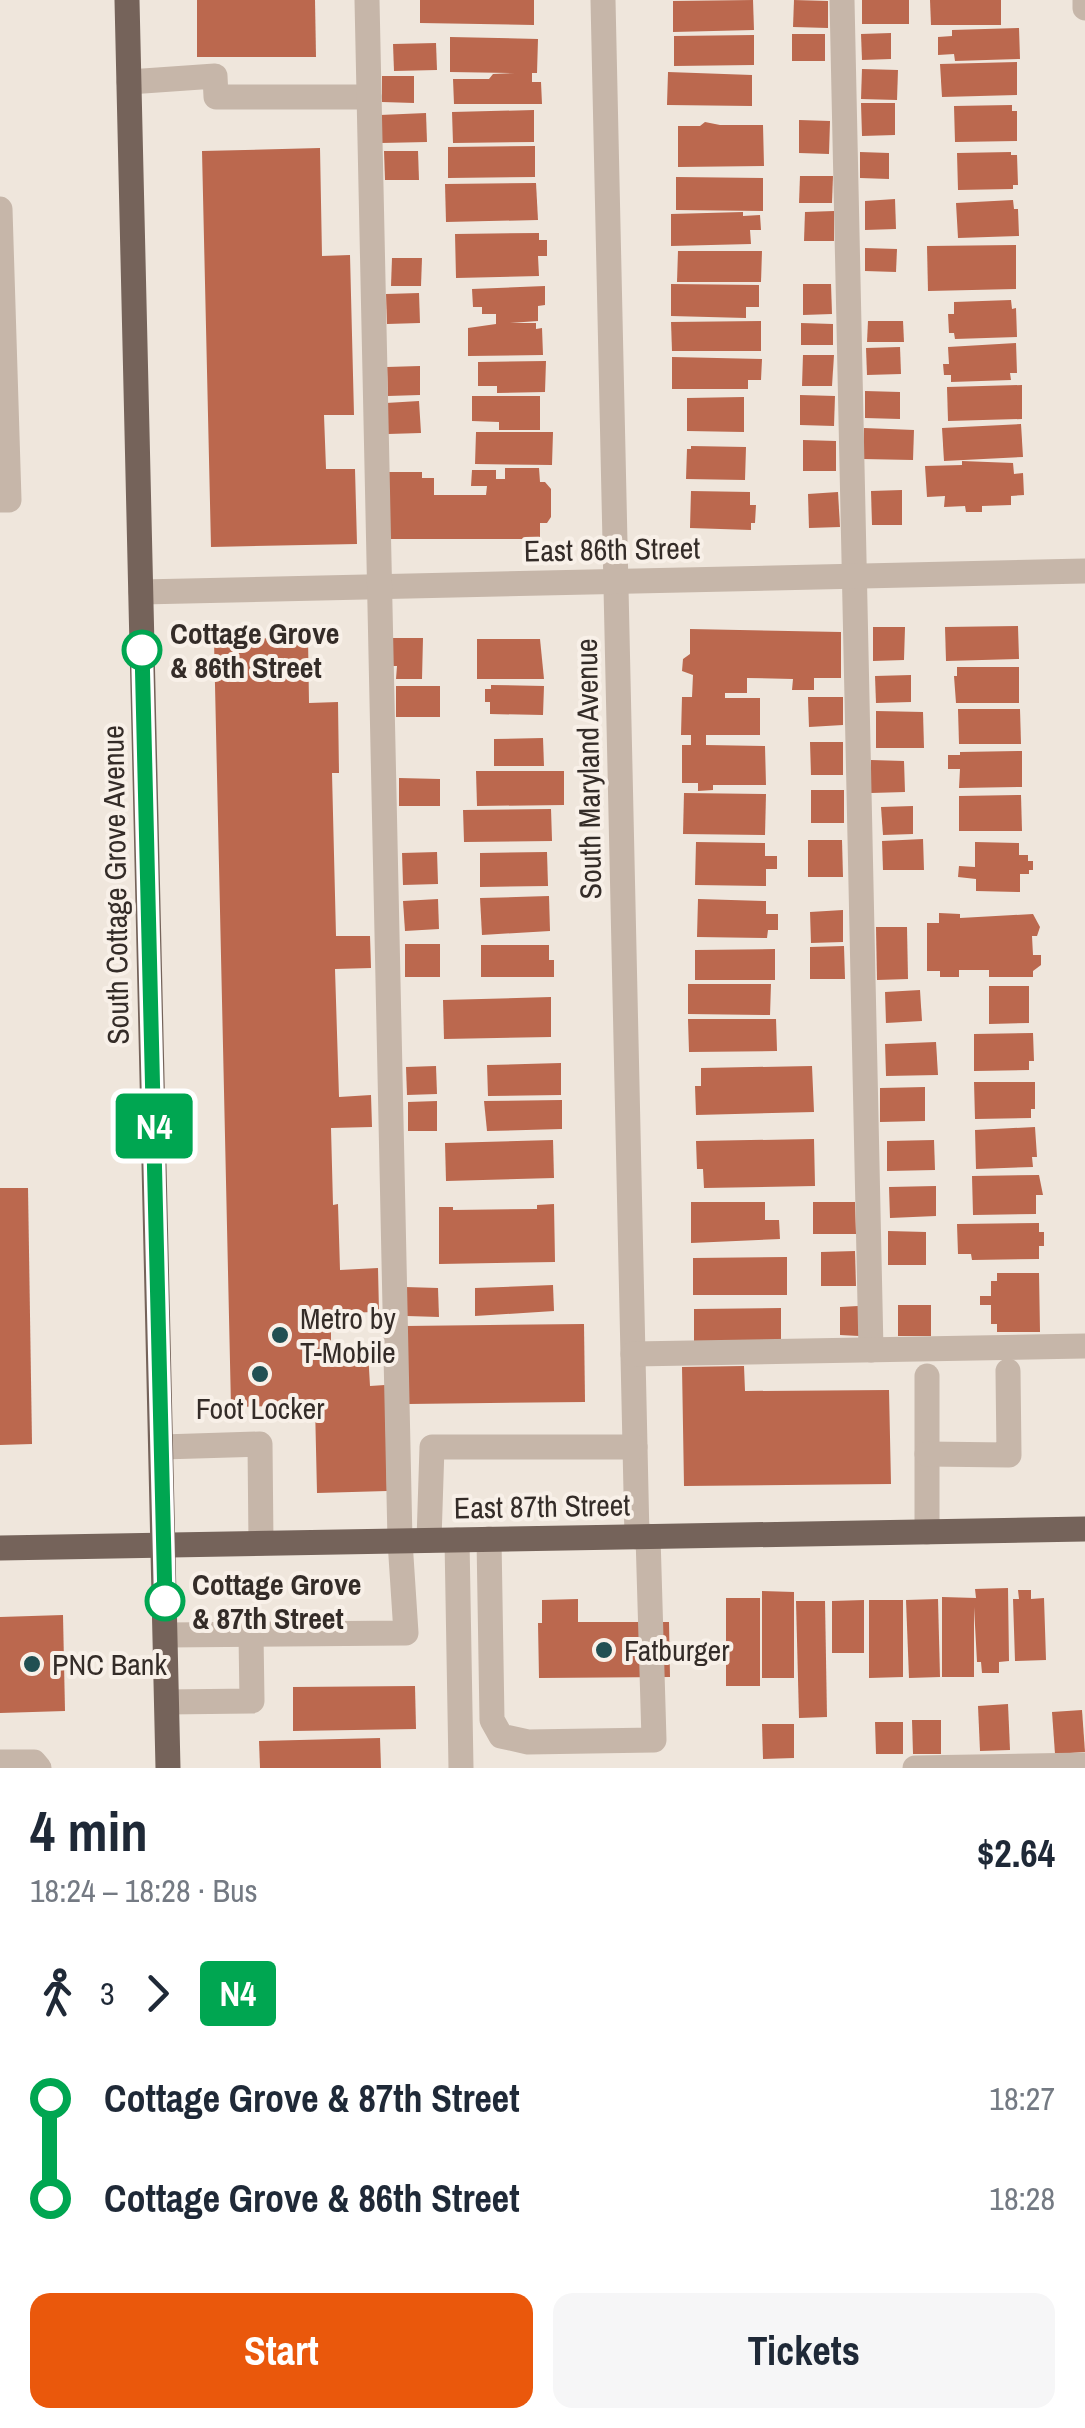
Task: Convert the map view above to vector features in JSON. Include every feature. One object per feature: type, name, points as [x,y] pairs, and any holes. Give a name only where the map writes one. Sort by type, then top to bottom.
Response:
[{"type":"main road","name":"South Cottage Grove Avenue","points":[[127,0],[168,1768]]},
{"type":"main road","name":"East 87th Street","points":[[0,1548],[1085,1529]]},
{"type":"street","points":[[166,1635],[406,1633],[400,1541],[367,0]]},
{"type":"street","name":"South Maryland Avenue","points":[[489,1540],[492,1720],[502,1736],[528,1742],[654,1740],[634,1447],[603,0]]},
{"type":"street","points":[[842,0],[871,1350]]},
{"type":"street","points":[[1085,0],[1085,8]]},
{"type":"street","points":[[129,82],[215,76],[216,96],[369,97]]},
{"type":"street","points":[[0,209],[9,500],[0,500]]},
{"type":"street","name":"East 86th Street","points":[[141,592],[1085,571]]},
{"type":"street","points":[[632,1354],[1085,1346]]},
{"type":"street","points":[[928,1454],[1010,1455],[1008,1371]]},
{"type":"street","points":[[928,1376],[928,1532]]},
{"type":"street","points":[[162,1447],[260,1444],[261,1543]]},
{"type":"street","points":[[429,1540],[432,1447],[634,1447]]},
{"type":"street","points":[[457,1540],[461,1768]]},
{"type":"street","points":[[166,1702],[252,1702],[251,1634]]},
{"type":"street","points":[[0,1762],[34,1762],[39,1768]]},
{"type":"street","points":[[915,1768],[1085,1765]]},
{"type":"building","points":[[197,0],[315,0],[316,57],[197,57]]},
{"type":"building","points":[[420,0],[534,0],[534,25],[420,23]]},
{"type":"building","points":[[753,0],[754,30],[673,32],[673,1]]},
{"type":"building","points":[[794,0],[828,1],[828,28],[793,27]]},
{"type":"building","points":[[862,0],[909,0],[909,24],[862,24]]},
{"type":"building","points":[[930,0],[1001,0],[1001,25],[931,25]]},
{"type":"building","points":[[1019,28],[1020,59],[955,61],[954,54],[938,55],[938,37],[952,36],[952,30]]},
{"type":"building","points":[[891,33],[891,59],[862,60],[861,34]]},
{"type":"building","points":[[792,34],[825,34],[825,61],[792,61]]},
{"type":"building","points":[[754,35],[754,65],[674,66],[674,36]]},
{"type":"building","points":[[450,37],[538,39],[537,73],[532,73],[532,82],[541,82],[542,104],[454,104],[453,79],[489,79],[493,74],[515,73],[450,72]]},
{"type":"building","points":[[436,43],[437,70],[394,71],[393,44]]},
{"type":"building","points":[[1017,62],[1017,95],[942,97],[940,64]]},
{"type":"building","points":[[862,69],[898,70],[897,100],[861,99]]},
{"type":"building","points":[[668,72],[752,75],[752,106],[667,105]]},
{"type":"building","points":[[382,76],[414,76],[414,103],[382,102]]},
{"type":"building","points":[[861,103],[895,103],[895,135],[862,136]]},
{"type":"building","points":[[1012,105],[1012,111],[1017,111],[1017,141],[955,142],[954,106]]},
{"type":"building","points":[[534,110],[534,142],[453,143],[452,112]]},
{"type":"building","points":[[426,113],[427,142],[381,143],[380,115]]},
{"type":"building","points":[[799,120],[830,121],[829,154],[799,153]]},
{"type":"building","points":[[705,122],[763,125],[764,166],[678,167],[678,126],[700,126]]},
{"type":"building","points":[[535,146],[535,177],[448,178],[448,147]]},
{"type":"building","points":[[320,148],[322,256],[350,255],[354,415],[324,415],[326,469],[355,469],[357,544],[211,547],[202,151]]},
{"type":"building","points":[[384,151],[418,151],[419,180],[385,180]]},
{"type":"building","points":[[860,152],[889,153],[889,179],[860,178]]},
{"type":"building","points":[[957,153],[1017,155],[1018,185],[1013,185],[1013,189],[958,190]]},
{"type":"building","points":[[800,176],[833,176],[832,203],[799,203]]},
{"type":"building","points":[[676,177],[763,178],[763,211],[676,210]]},
{"type":"building","points":[[536,183],[538,220],[446,222],[445,184]]},
{"type":"building","points":[[895,199],[896,229],[865,230],[865,201]]},
{"type":"building","points":[[1013,200],[1014,209],[1018,209],[1019,236],[958,238],[956,203]]},
{"type":"building","points":[[834,211],[834,241],[804,241],[805,212]]},
{"type":"building","points":[[743,212],[743,216],[760,215],[761,230],[750,230],[751,244],[671,246],[671,214]]},
{"type":"building","points":[[539,233],[539,240],[547,240],[547,256],[538,256],[539,276],[456,278],[455,234]]},
{"type":"building","points":[[1016,245],[1016,289],[928,291],[927,246]]},
{"type":"building","points":[[865,248],[897,249],[896,272],[865,271]]},
{"type":"building","points":[[678,251],[762,251],[761,282],[677,282]]},
{"type":"building","points":[[392,258],[422,258],[421,286],[391,286]]},
{"type":"building","points":[[671,284],[759,285],[759,307],[746,307],[746,318],[671,316]]},
{"type":"building","points":[[803,284],[831,284],[832,314],[803,315]]},
{"type":"building","points":[[545,286],[545,305],[538,306],[538,321],[510,323],[536,323],[536,329],[542,328],[543,355],[468,356],[468,328],[496,324],[496,314],[482,314],[482,307],[473,307],[472,289]]},
{"type":"building","points":[[419,293],[420,323],[387,324],[386,294]]},
{"type":"building","points":[[1011,300],[1012,309],[1016,308],[1017,337],[955,339],[954,333],[949,333],[948,314],[954,314],[954,302]]},
{"type":"building","points":[[761,321],[761,351],[672,351],[671,322]]},
{"type":"building","points":[[868,321],[903,321],[904,342],[867,342]]},
{"type":"building","points":[[801,323],[833,324],[833,345],[801,345]]},
{"type":"building","points":[[1016,343],[1017,373],[1010,373],[1011,380],[951,382],[951,375],[944,375],[943,364],[949,364],[948,347]]},
{"type":"building","points":[[900,347],[901,374],[867,375],[866,348]]},
{"type":"building","points":[[803,355],[834,355],[832,386],[802,386]]},
{"type":"building","points":[[672,357],[762,359],[761,380],[748,380],[748,389],[672,389]]},
{"type":"building","points":[[546,361],[545,392],[497,393],[497,386],[478,386],[478,362]]},
{"type":"building","points":[[420,366],[420,395],[388,396],[387,367]]},
{"type":"building","points":[[1022,385],[1022,419],[948,421],[947,387]]},
{"type":"building","points":[[865,391],[900,392],[900,419],[865,418]]},
{"type":"building","points":[[800,395],[835,396],[834,426],[800,425]]},
{"type":"building","points":[[472,396],[540,396],[540,430],[499,430],[499,422],[472,421]]},
{"type":"building","points":[[744,397],[744,432],[687,431],[687,398]]},
{"type":"building","points":[[419,401],[421,433],[388,434],[386,403]]},
{"type":"building","points":[[1021,424],[1023,457],[944,461],[942,428]]},
{"type":"building","points":[[864,428],[914,430],[913,460],[863,459]]},
{"type":"building","points":[[476,432],[553,432],[552,465],[475,464]]},
{"type":"building","points":[[803,440],[836,441],[836,471],[803,471]]},
{"type":"building","points":[[746,447],[745,480],[686,479],[687,449]]},
{"type":"building","points":[[962,461],[1013,463],[1014,474],[1023,473],[1024,495],[1011,496],[1011,505],[982,506],[982,512],[966,512],[965,506],[944,507],[945,496],[927,497],[925,466],[962,465]]},
{"type":"building","points":[[505,468],[539,468],[540,482],[551,489],[551,517],[547,523],[540,523],[540,539],[388,539],[388,472],[422,472],[422,478],[434,478],[434,495],[486,495],[487,486],[471,486],[472,470],[496,470],[496,479],[505,479]]},
{"type":"building","points":[[902,490],[902,525],[872,525],[871,491]]},
{"type":"building","points":[[691,491],[750,492],[750,505],[756,505],[751,530],[690,528]]},
{"type":"building","points":[[838,492],[840,527],[809,528],[808,494]]},
{"type":"building","points":[[1018,626],[1019,659],[946,661],[945,627]]},
{"type":"building","points":[[873,627],[905,627],[904,660],[873,661]]},
{"type":"building","points":[[690,629],[841,632],[841,678],[814,678],[814,690],[792,690],[793,679],[747,678],[747,693],[725,693],[725,698],[760,698],[760,735],[706,735],[706,745],[765,746],[766,785],[713,785],[713,790],[698,791],[698,783],[682,783],[682,745],[691,745],[691,735],[681,735],[682,697],[692,697],[693,675],[682,671],[683,659],[690,654]]},
{"type":"building","points":[[308,637],[309,703],[338,702],[339,773],[332,773],[336,936],[370,936],[371,968],[335,969],[339,1097],[371,1095],[372,1127],[331,1128],[340,1270],[378,1268],[379,1312],[331,1313],[331,1352],[368,1351],[370,1386],[385,1385],[387,1491],[317,1493],[315,1405],[231,1407],[214,640]]},
{"type":"building","points":[[392,638],[423,638],[422,679],[396,679]]},
{"type":"building","points":[[477,639],[540,639],[544,679],[477,679]]},
{"type":"building","points":[[957,667],[1019,667],[1019,703],[956,703]]},
{"type":"building","points":[[911,675],[911,702],[876,703],[875,676]]},
{"type":"building","points":[[491,685],[544,686],[543,715],[490,714],[485,689],[491,689]]},
{"type":"building","points":[[396,686],[440,686],[440,717],[396,717]]},
{"type":"building","points":[[808,697],[843,697],[843,725],[809,727]]},
{"type":"building","points":[[958,709],[1020,709],[1021,744],[959,744]]},
{"type":"building","points":[[876,711],[923,712],[924,748],[876,748]]},
{"type":"building","points":[[543,738],[544,766],[494,766],[494,739]]},
{"type":"building","points":[[810,742],[843,742],[843,775],[811,775]]},
{"type":"building","points":[[1022,751],[1022,787],[959,788],[960,769],[948,769],[948,755],[960,752]]},
{"type":"building","points":[[871,760],[904,761],[905,792],[871,793]]},
{"type":"building","points":[[476,771],[564,771],[564,805],[477,806]]},
{"type":"building","points":[[399,778],[440,779],[440,806],[399,806]]},
{"type":"building","points":[[811,790],[844,790],[844,823],[811,823]]},
{"type":"building","points":[[684,793],[766,794],[765,835],[683,834]]},
{"type":"building","points":[[1021,795],[1022,831],[959,831],[959,796]]},
{"type":"building","points":[[913,806],[913,834],[883,835],[881,807]]},
{"type":"building","points":[[551,809],[552,841],[464,842],[463,810]]},
{"type":"building","points":[[923,839],[924,870],[883,870],[882,841]]},
{"type":"building","points":[[808,840],[842,840],[843,877],[808,877]]},
{"type":"building","points":[[696,842],[765,843],[765,856],[777,856],[777,869],[766,869],[766,886],[695,885]]},
{"type":"building","points":[[975,842],[1019,843],[1019,855],[1028,855],[1028,861],[1033,861],[1029,874],[1020,874],[1020,892],[976,891],[976,879],[958,877],[959,866],[975,867]]},
{"type":"building","points":[[437,852],[438,884],[403,885],[402,853]]},
{"type":"building","points":[[547,852],[548,886],[480,887],[480,853]]},
{"type":"building","points":[[549,896],[550,931],[482,935],[480,898]]},
{"type":"building","points":[[438,899],[439,929],[405,931],[403,901]]},
{"type":"building","points":[[698,899],[766,901],[766,914],[778,914],[778,930],[768,930],[767,938],[697,937]]},
{"type":"building","points":[[843,910],[843,942],[811,943],[810,912]]},
{"type":"building","points":[[939,913],[960,914],[960,918],[1033,914],[1040,927],[1037,936],[1032,936],[1033,955],[1041,955],[1041,965],[1033,971],[1033,977],[989,977],[989,970],[959,970],[959,977],[940,977],[940,971],[927,971],[927,923],[939,923]]},
{"type":"building","points":[[876,927],[907,927],[908,979],[877,980]]},
{"type":"building","points":[[405,944],[440,944],[440,977],[405,977]]},
{"type":"building","points":[[481,945],[549,945],[554,977],[481,977]]},
{"type":"building","points":[[844,946],[845,979],[810,979],[810,947]]},
{"type":"building","points":[[775,949],[775,980],[695,980],[695,950]]},
{"type":"building","points":[[688,984],[771,984],[770,1015],[688,1014]]},
{"type":"building","points":[[989,986],[1029,986],[1029,1023],[989,1024]]},
{"type":"building","points":[[920,990],[922,1021],[886,1023],[885,992]]},
{"type":"building","points":[[551,997],[551,1037],[444,1039],[443,1000]]},
{"type":"building","points":[[688,1019],[776,1019],[777,1051],[689,1052]]},
{"type":"building","points":[[1033,1033],[1034,1061],[1029,1061],[1029,1070],[974,1071],[974,1034]]},
{"type":"building","points":[[936,1042],[938,1075],[886,1076],[885,1044]]},
{"type":"building","points":[[561,1063],[561,1095],[488,1096],[487,1065]]},
{"type":"building","points":[[436,1066],[437,1094],[407,1095],[406,1067]]},
{"type":"building","points":[[812,1066],[814,1112],[696,1115],[695,1086],[701,1086],[701,1068]]},
{"type":"building","points":[[974,1082],[1035,1082],[1031,1118],[975,1119]]},
{"type":"building","points":[[925,1087],[925,1121],[880,1122],[880,1088]]},
{"type":"building","points":[[562,1100],[562,1129],[487,1131],[484,1101]]},
{"type":"building","points":[[437,1101],[437,1131],[408,1131],[408,1102]]},
{"type":"building","points":[[1035,1127],[1037,1157],[1032,1157],[1033,1167],[976,1169],[975,1130]]},
{"type":"building","points":[[814,1139],[815,1186],[704,1188],[703,1169],[697,1169],[696,1141]]},
{"type":"building","points":[[553,1140],[554,1178],[446,1181],[445,1143]]},
{"type":"building","points":[[934,1140],[935,1170],[887,1171],[887,1141]]},
{"type":"building","points":[[1039,1175],[1043,1195],[1036,1195],[1036,1214],[973,1215],[972,1176]]},
{"type":"building","points":[[936,1186],[936,1216],[890,1218],[889,1187]]},
{"type":"building","points":[[0,1188],[28,1188],[32,1444],[0,1445]]},
{"type":"building","points":[[691,1202],[765,1202],[765,1220],[779,1220],[780,1239],[691,1243]]},
{"type":"building","points":[[813,1202],[855,1202],[856,1234],[813,1234]]},
{"type":"building","points":[[554,1204],[555,1262],[439,1264],[439,1207],[537,1209],[537,1205]]},
{"type":"building","points":[[1039,1223],[1044,1246],[1039,1246],[1039,1259],[972,1260],[971,1254],[958,1254],[957,1224]]},
{"type":"building","points":[[888,1231],[926,1232],[926,1265],[888,1265]]},
{"type":"building","points":[[855,1251],[856,1286],[821,1286],[821,1252]]},
{"type":"building","points":[[787,1257],[787,1295],[693,1295],[693,1258]]},
{"type":"building","points":[[997,1273],[1039,1273],[1040,1332],[997,1332],[997,1324],[991,1324],[991,1305],[980,1305],[980,1296],[991,1296],[991,1281],[997,1281]]},
{"type":"building","points":[[553,1285],[554,1311],[475,1316],[475,1288]]},
{"type":"building","points":[[405,1287],[438,1288],[439,1317],[407,1316]]},
{"type":"building","points":[[898,1305],[931,1305],[931,1336],[898,1336]]},
{"type":"building","points":[[858,1306],[859,1336],[840,1335],[840,1307]]},
{"type":"building","points":[[781,1308],[781,1343],[694,1344],[694,1309]]},
{"type":"building","points":[[584,1324],[585,1402],[408,1404],[406,1326]]},
{"type":"building","points":[[744,1366],[745,1391],[889,1390],[891,1484],[684,1486],[682,1367]]},
{"type":"building","points":[[1008,1588],[1009,1661],[999,1662],[999,1673],[982,1673],[981,1662],[977,1662],[974,1607],[974,1677],[942,1677],[942,1597],[976,1598],[975,1589]]},
{"type":"building","points":[[1018,1590],[1031,1590],[1031,1599],[1044,1598],[1046,1660],[1015,1661],[1013,1599],[1019,1599]]},
{"type":"building","points":[[762,1591],[794,1592],[794,1678],[762,1678]]},
{"type":"building","points":[[726,1598],[760,1598],[760,1686],[726,1686]]},
{"type":"building","name":"Fatburger","points":[[578,1599],[578,1622],[669,1622],[670,1677],[539,1678],[538,1623],[542,1623],[542,1600]]},
{"type":"building","points":[[938,1599],[940,1677],[909,1678],[906,1600]]},
{"type":"building","points":[[864,1600],[864,1653],[832,1653],[832,1601]]},
{"type":"building","points":[[869,1600],[903,1600],[903,1677],[869,1678]]},
{"type":"building","points":[[796,1601],[825,1601],[827,1717],[799,1718]]},
{"type":"building","name":"PNC Bank","points":[[63,1615],[65,1711],[0,1713],[0,1617]]},
{"type":"building","points":[[415,1686],[416,1729],[293,1731],[293,1687]]},
{"type":"building","points":[[1008,1704],[1010,1750],[980,1751],[978,1706]]},
{"type":"building","points":[[1082,1710],[1085,1752],[1055,1754],[1052,1712]]},
{"type":"building","points":[[912,1720],[941,1720],[941,1754],[913,1754]]},
{"type":"building","points":[[875,1722],[903,1722],[903,1754],[876,1754]]},
{"type":"building","points":[[762,1724],[794,1724],[794,1758],[763,1759]]},
{"type":"building","points":[[380,1738],[381,1768],[260,1768],[259,1741]]},
{"type":"bus line","name":"N4","points":[[142,650],[165,1601]]},
{"type":"place","name":"Cottage Grove & 86th Street","points":[[142,650]]},
{"type":"place","name":"Metro by T-Mobile","points":[[280,1335]]},
{"type":"place","name":"Foot Locker","points":[[260,1374]]},
{"type":"place","name":"Cottage Grove & 87th Street","points":[[165,1601]]},
{"type":"place","name":"Fatburger","points":[[604,1650]]},
{"type":"place","name":"PNC Bank","points":[[32,1664]]}]
